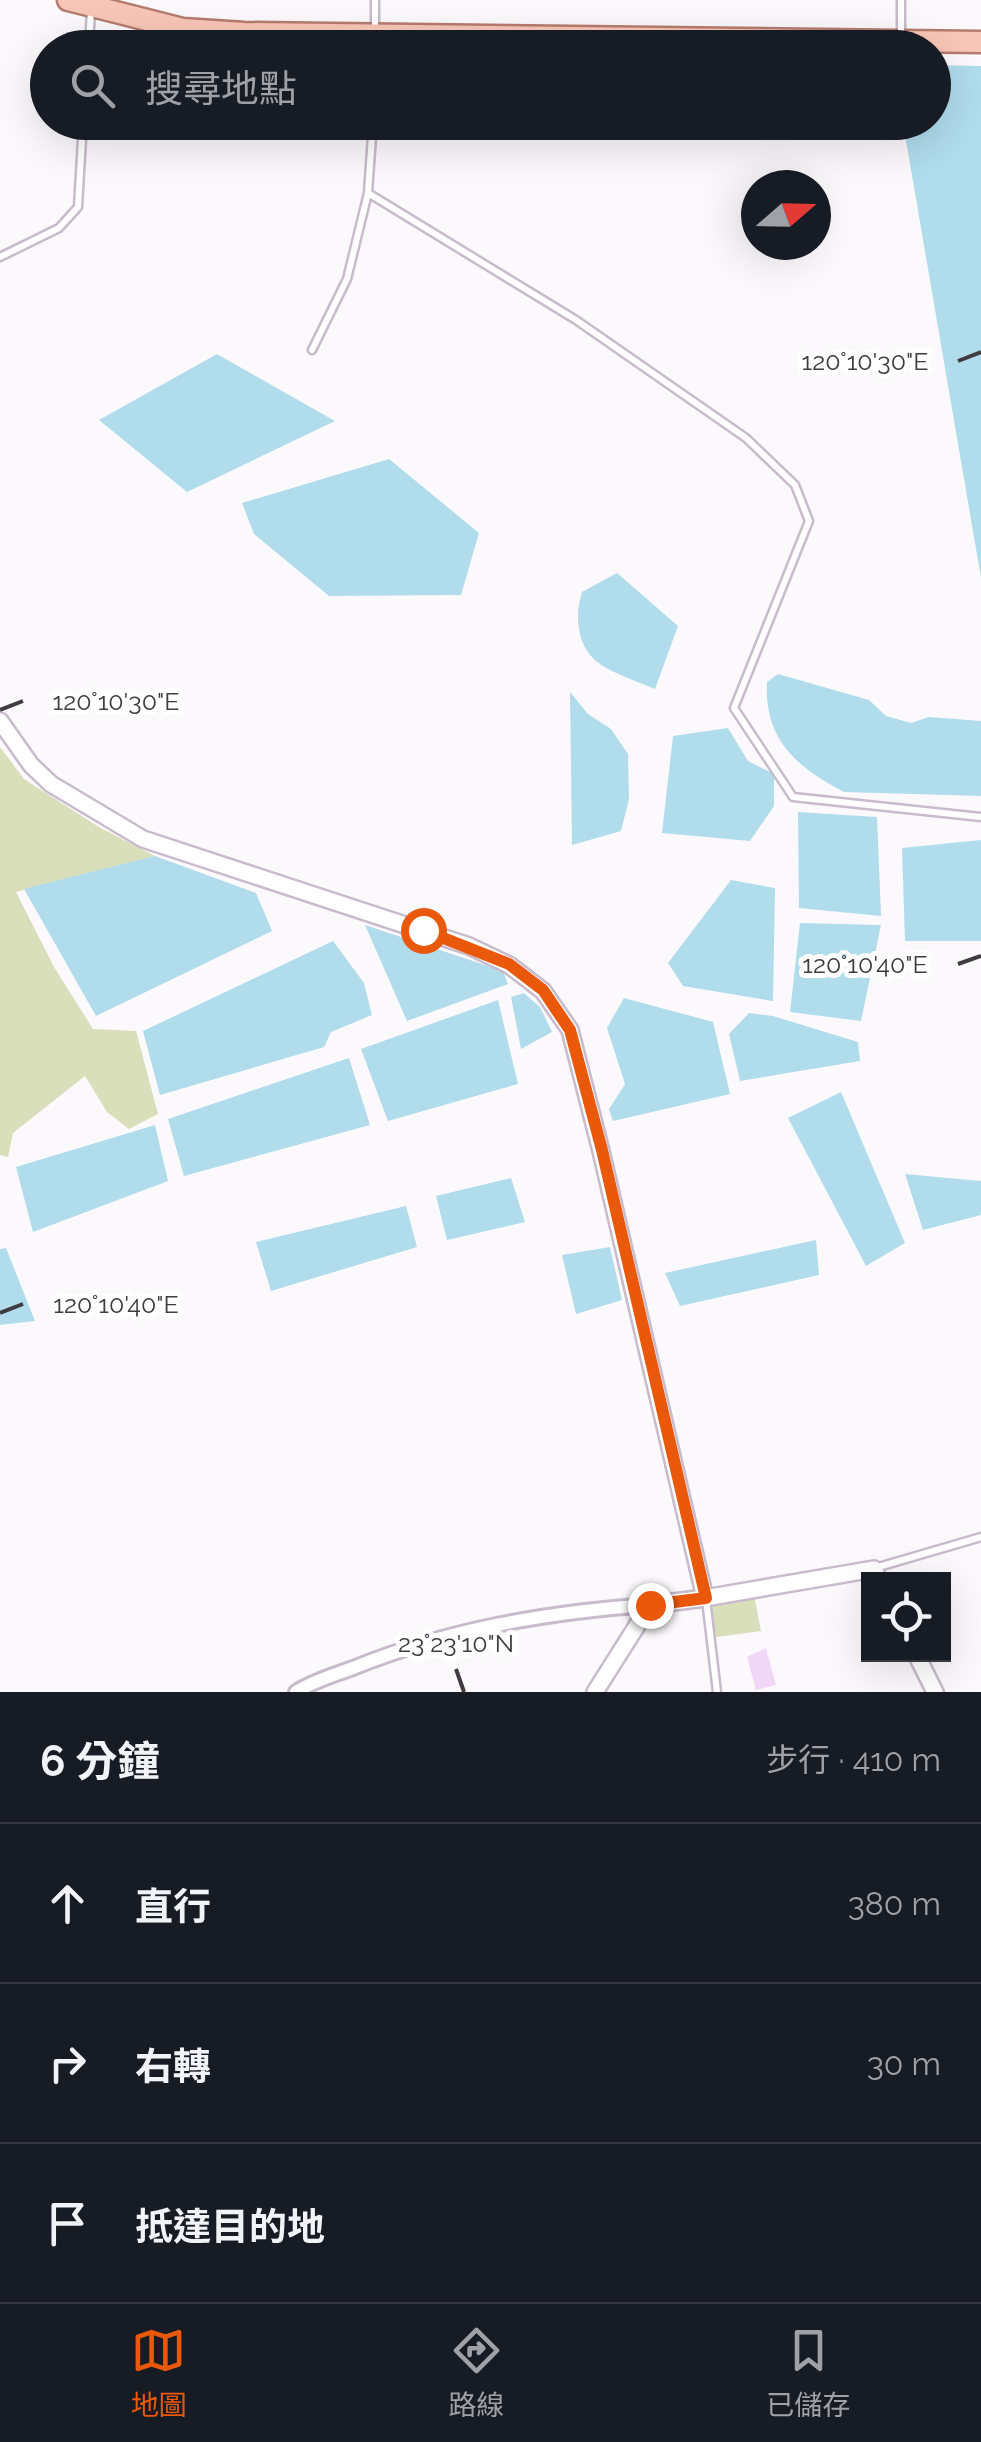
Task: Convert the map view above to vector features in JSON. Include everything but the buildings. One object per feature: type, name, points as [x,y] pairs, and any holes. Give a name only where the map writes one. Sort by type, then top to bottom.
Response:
[{"type":"main road","points":[[68,0],[199,30]]},
{"type":"main road","points":[[951,42],[981,42]]},
{"type":"street","points":[[0,721],[31,765],[51,784],[143,839],[469,946],[509,964],[543,990],[570,1030],[706,1598]]},
{"type":"street","points":[[302,1690],[400,1649],[470,1628],[580,1610],[650,1605],[861,1576]]},
{"type":"street","points":[[595,1692],[650,1605]]},
{"type":"street","points":[[920,1662],[935,1692]]},
{"type":"lane","points":[[375,0],[375,30]]},
{"type":"lane","points":[[900,30],[901,0]]},
{"type":"lane","points":[[89,30],[91,6]]},
{"type":"lane","points":[[0,257],[60,228],[78,207],[83,140]]},
{"type":"lane","points":[[312,350],[347,278],[368,193],[372,140]]},
{"type":"lane","points":[[368,193],[576,320],[746,438],[795,485],[810,521],[734,708],[792,797],[981,817]]},
{"type":"lane","points":[[882,1572],[981,1537]]},
{"type":"lane","points":[[706,1598],[717,1692]]},
{"type":"green space","points":[[0,747],[24,779],[99,827],[155,856],[16,892],[54,967],[93,1029],[136,1031],[158,1114],[129,1129],[107,1112],[85,1076],[13,1133],[8,1157],[0,1155]]},
{"type":"green space","points":[[753,1590],[761,1631],[710,1638],[705,1598]]},
{"type":"water","points":[[951,65],[981,66],[981,578],[906,140],[951,140]]},
{"type":"water","points":[[217,354],[335,421],[187,492],[99,420]]},
{"type":"water","points":[[389,459],[479,533],[461,595],[329,596],[254,534],[242,503]]},
{"type":"water","points":[[617,573],[678,626],[655,689],[601,665],[581,637],[578,610],[582,592]]},
{"type":"water","points":[[778,674],[869,700],[886,716],[911,723],[929,717],[981,721],[981,796],[844,792],[827,782],[798,761],[777,735],[767,702],[767,682]]},
{"type":"water","points":[[570,692],[588,714],[611,729],[628,754],[629,799],[621,831],[572,845]]},
{"type":"water","points":[[728,728],[748,761],[774,774],[774,806],[750,841],[662,833],[673,736]]},
{"type":"water","points":[[798,812],[877,817],[881,916],[799,908]]},
{"type":"water","points":[[981,840],[981,941],[905,941],[902,848]]},
{"type":"water","points":[[155,856],[256,893],[272,931],[96,1016],[24,889]]},
{"type":"water","points":[[731,880],[775,888],[773,1001],[683,986],[668,963]]},
{"type":"water","points":[[800,923],[881,925],[861,1021],[790,1012]]},
{"type":"water","points":[[365,925],[503,971],[508,984],[407,1021]]},
{"type":"water","points":[[333,941],[364,983],[372,1015],[331,1032],[324,1047],[160,1095],[143,1031]]},
{"type":"water","points":[[524,993],[540,1007],[552,1032],[521,1049],[511,997]]},
{"type":"water","points":[[624,998],[713,1022],[730,1094],[613,1121],[609,1109],[625,1084],[607,1028]]},
{"type":"water","points":[[498,1000],[518,1084],[388,1121],[361,1049]]},
{"type":"water","points":[[749,1013],[773,1016],[858,1042],[860,1061],[740,1081],[729,1034]]},
{"type":"water","points":[[349,1058],[370,1125],[184,1176],[168,1119]]},
{"type":"water","points":[[841,1092],[905,1243],[866,1266],[788,1118]]},
{"type":"water","points":[[155,1125],[168,1181],[33,1232],[16,1167]]},
{"type":"water","points":[[905,1174],[981,1181],[981,1215],[923,1230]]},
{"type":"water","points":[[511,1178],[525,1222],[447,1240],[436,1196]]},
{"type":"water","points":[[406,1206],[417,1247],[271,1291],[256,1242]]},
{"type":"water","points":[[816,1240],[819,1275],[680,1306],[665,1273]]},
{"type":"water","points":[[610,1247],[622,1300],[576,1314],[562,1255]]},
{"type":"water","points":[[6,1248],[35,1321],[0,1325],[0,1249]]},
{"type":"route","points":[[423,930],[509,964],[543,990],[570,1030],[602,1150],[706,1598],[650,1605]]}]
